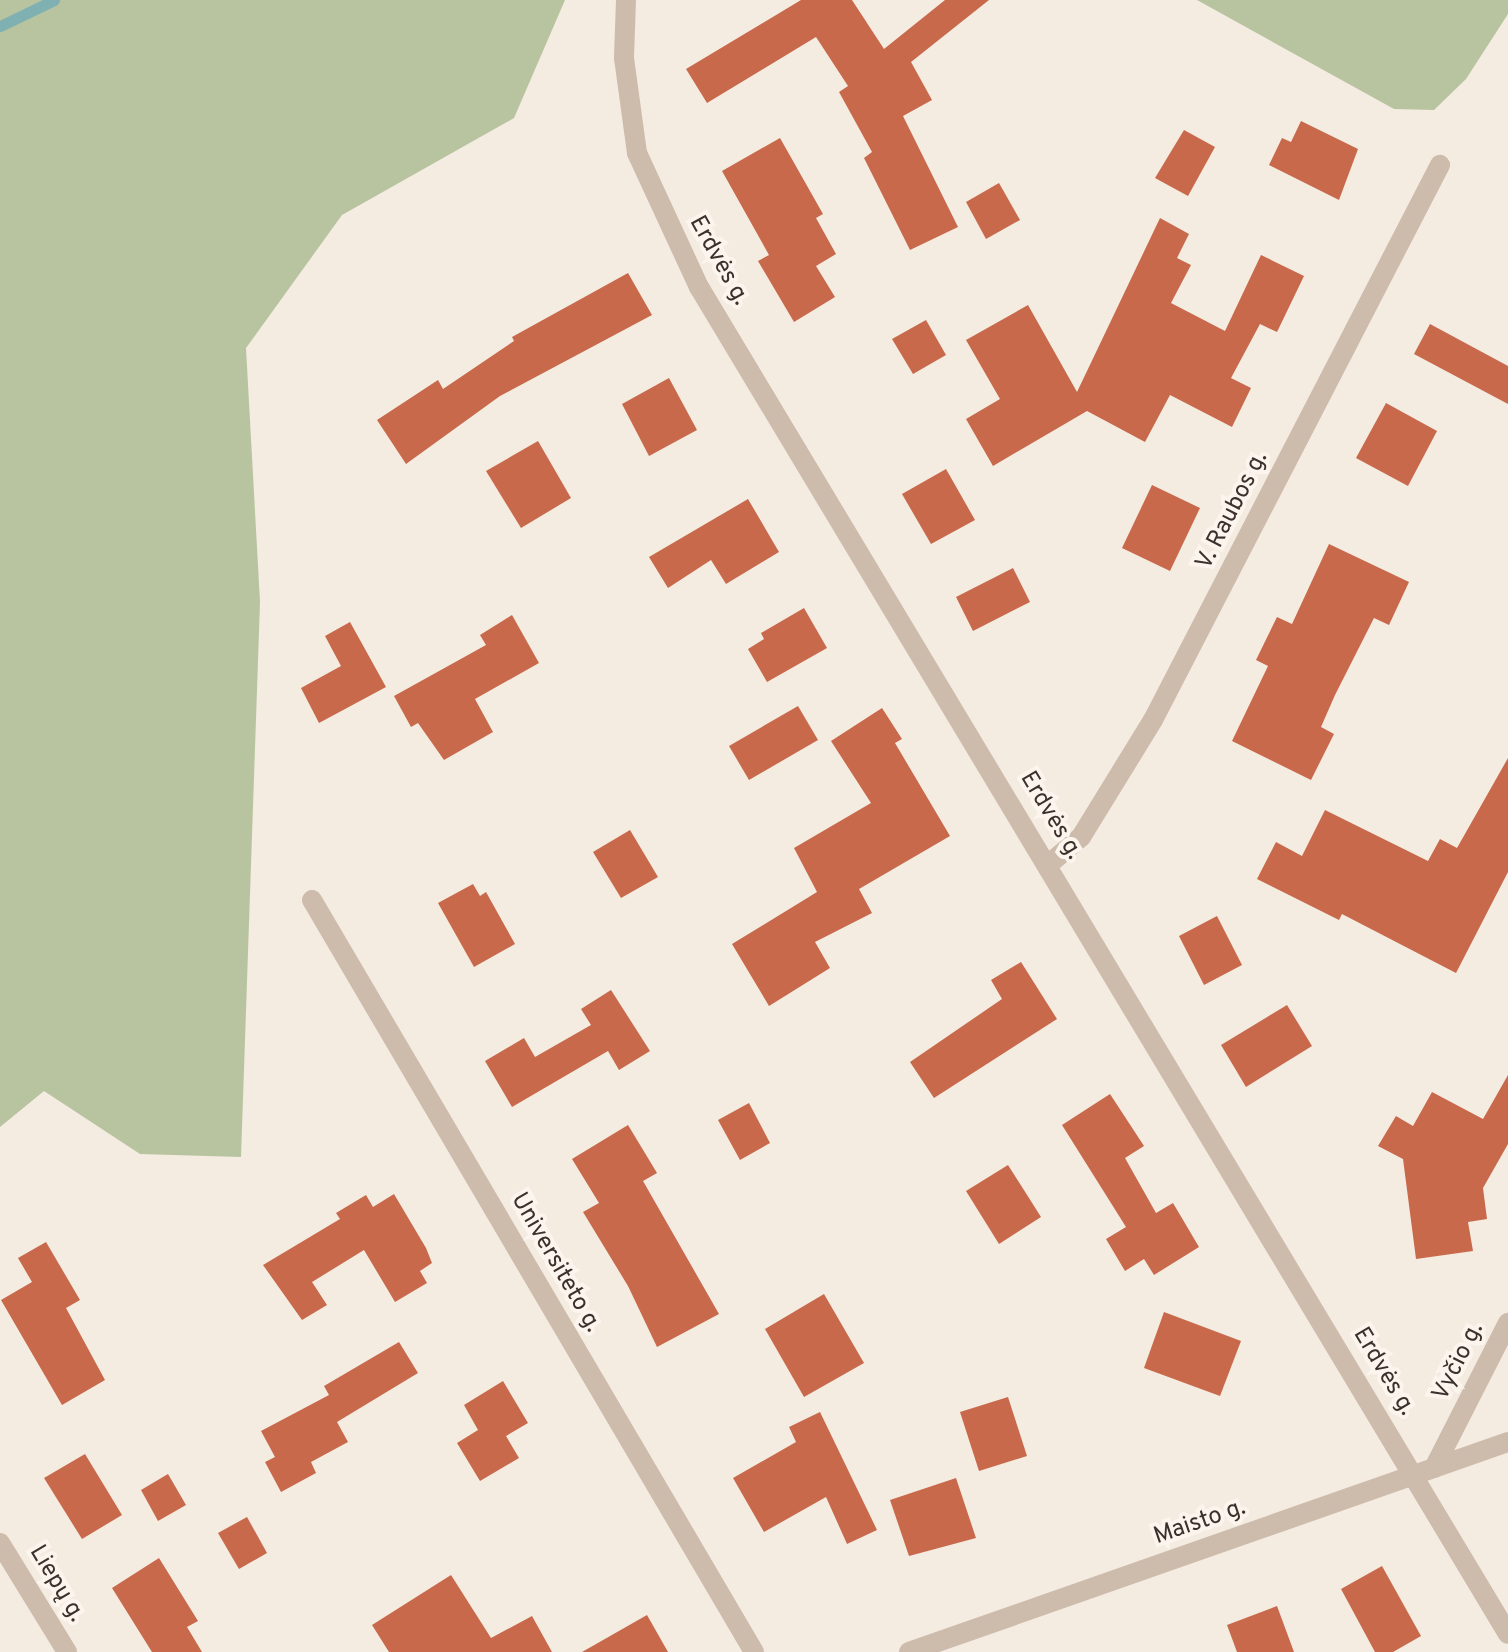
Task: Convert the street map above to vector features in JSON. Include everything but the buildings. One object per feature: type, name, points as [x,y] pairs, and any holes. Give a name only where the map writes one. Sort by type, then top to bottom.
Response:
[{"type":"street","name":"Erdvės g.","points":[[626,0],[624,58],[637,153],[667,224],[699,287],[1049,864],[1508,1634]]},
{"type":"street","name":"V. Raubos g.","points":[[1049,864],[1081,837],[1153,720],[1440,165]]},
{"type":"street","name":"Universiteto g.","points":[[312,900],[754,1652]]},
{"type":"street","name":"Vyčio g.","points":[[1434,1468],[1508,1323]]},
{"type":"street","name":"Maisto g.","points":[[909,1652],[1508,1442]]},
{"type":"street","name":"Liepų g.","points":[[0,1543],[67,1652]]},
{"type":"green space","points":[[0,0],[565,0],[514,118],[342,215],[246,348],[260,602],[241,1157],[140,1154],[44,1091],[0,1127]]},
{"type":"green space","points":[[1197,0],[1508,0],[1508,14],[1466,79],[1434,110],[1394,109]]},
{"type":"waterway","points":[[0,26],[54,0]]}]
